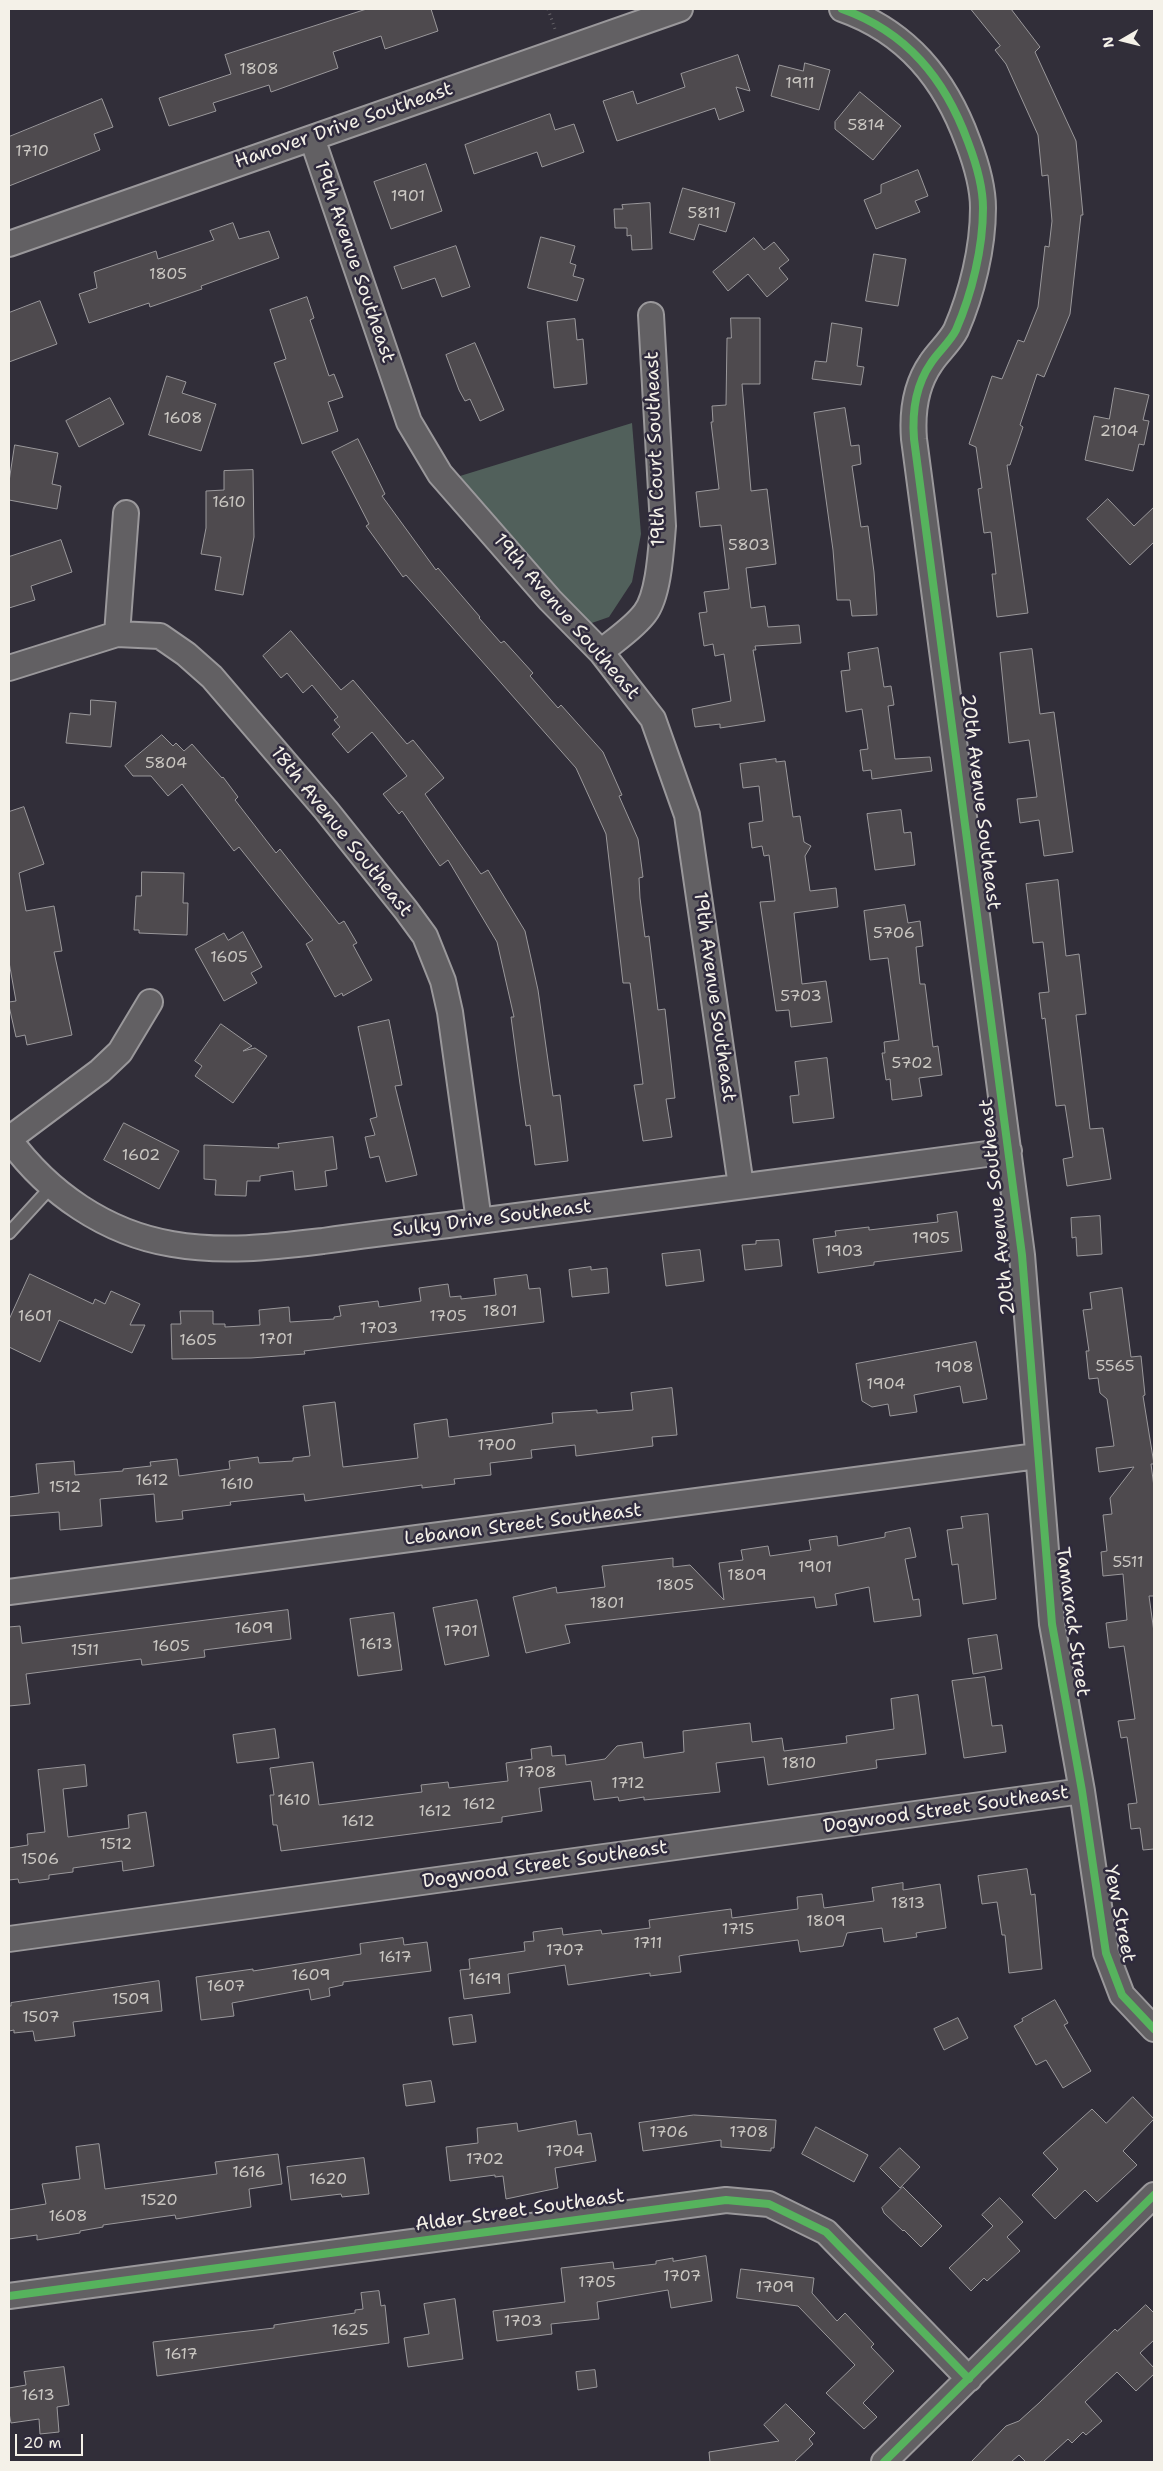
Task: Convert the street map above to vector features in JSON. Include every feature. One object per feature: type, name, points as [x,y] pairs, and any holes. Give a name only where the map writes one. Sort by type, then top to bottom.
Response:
[{"type":"street","name":"Hanover Drive Southeast","points":[[9,244],[680,9]]},
{"type":"street","name":"20th Avenue Southeast","points":[[842,9],[887,30],[917,54],[942,84],[961,122],[977,166],[984,207],[972,285],[955,332],[930,365],[922,381],[912,415],[1022,1255],[1037,1456]]},
{"type":"street","name":"19th Avenue Southeast","points":[[312,138],[409,422],[440,474],[550,600],[601,652],[654,719],[687,815],[741,1186]]},
{"type":"street","name":"19th Court Southeast","points":[[601,652],[645,613],[653,594],[661,555],[663,526],[651,315]]},
{"type":"street","points":[[116,634],[126,513]]},
{"type":"street","name":"18th Avenue Southeast","points":[[9,668],[116,634],[160,636],[186,654],[212,677],[326,810],[425,936],[442,981],[450,1012],[479,1221]]},
{"type":"street","points":[[9,1139],[100,1071],[120,1052],[150,1002]]},
{"type":"street","name":"Sulky Drive Southeast","points":[[9,1139],[51,1187],[101,1220],[132,1235],[172,1244],[218,1250],[265,1248],[1009,1151]]},
{"type":"street","name":"Lebanon Street Southeast","points":[[9,1592],[1037,1456]]},
{"type":"street","name":"Tamarack Street","points":[[1037,1456],[1052,1624],[1082,1791]]},
{"type":"street","name":"Dogwood Street Southeast","points":[[9,1940],[1082,1791]]},
{"type":"street","name":"Yew Street","points":[[1082,1791],[1106,1954],[1122,1995],[1154,2029]]},
{"type":"street","points":[[884,2462],[1154,2195]]},
{"type":"street","name":"Alder Street Southeast","points":[[9,2296],[726,2200],[770,2204],[826,2232],[969,2379]]},
{"type":"lane","points":[[9,1233],[51,1187]]},
{"type":"shaded area","points":[[632,423],[641,534],[632,582],[609,617],[586,625],[551,594],[460,476]]},
{"type":"building","points":[[367,9],[431,9],[438,31],[385,49],[381,36],[333,52],[338,68],[271,92],[269,85],[213,103],[216,111],[169,126],[159,98],[231,74],[225,55]]},
{"type":"building","points":[[971,9],[1011,9],[1040,47],[1035,52],[1076,141],[1083,215],[1081,215],[1070,314],[1044,377],[1037,374],[1020,425],[1023,427],[1010,465],[1007,465],[1028,613],[997,617],[992,574],[996,574],[991,532],[984,533],[978,489],[982,488],[976,447],[969,444],[992,376],[1002,379],[1018,340],[1024,342],[1038,307],[1045,246],[1049,247],[1052,221],[1048,175],[1042,176],[1038,135],[1006,64],[995,50],[1000,46]]},
{"type":"building","points":[[738,55],[750,91],[736,87],[744,111],[719,120],[715,108],[617,141],[603,101],[633,91],[637,104],[685,87],[681,74]]},
{"type":"building","points":[[805,63],[830,70],[819,110],[771,96],[779,65],[803,71]]},
{"type":"building","points":[[860,92],[901,126],[873,160],[835,129],[835,122]]},
{"type":"building","points":[[102,99],[113,127],[94,134],[100,150],[9,186],[9,137]]},
{"type":"building","points":[[550,114],[555,130],[574,124],[584,152],[542,167],[537,152],[474,174],[465,145]]},
{"type":"building","points":[[426,164],[442,211],[391,229],[374,182]]},
{"type":"building","points":[[918,170],[928,196],[915,201],[920,212],[876,229],[864,200],[881,193],[881,185]]},
{"type":"building","points":[[683,188],[735,203],[726,232],[699,224],[694,240],[670,233]]},
{"type":"building","points":[[650,203],[652,249],[632,250],[631,235],[627,236],[627,228],[615,228],[614,209],[623,209],[622,205]]},
{"type":"building","points":[[233,223],[239,239],[269,231],[279,258],[201,286],[202,289],[150,307],[149,303],[89,323],[79,294],[97,288],[94,272],[156,251],[158,259],[214,240],[210,231]]},
{"type":"building","points":[[541,237],[575,246],[570,263],[576,265],[573,276],[584,279],[577,301],[528,288]]},
{"type":"building","points":[[754,238],[764,250],[774,242],[789,260],[779,268],[788,279],[767,297],[748,274],[728,291],[713,272]]},
{"type":"building","points":[[456,246],[470,287],[442,297],[435,278],[402,289],[394,267]]},
{"type":"building","points":[[874,254],[906,259],[898,306],[866,301]]},
{"type":"building","points":[[307,297],[314,318],[310,320],[329,376],[334,374],[343,397],[328,402],[338,431],[302,444],[274,363],[286,359],[270,310]]},
{"type":"building","points":[[40,301],[57,344],[9,362],[9,313]]},
{"type":"building","points":[[731,318],[760,318],[760,384],[742,384],[751,491],[767,489],[776,564],[746,568],[751,608],[765,606],[768,627],[799,625],[801,643],[755,646],[756,650],[753,650],[765,721],[720,728],[720,724],[695,727],[692,709],[731,701],[724,654],[715,656],[713,644],[704,646],[699,613],[707,612],[704,592],[729,589],[721,525],[700,527],[696,492],[719,489],[711,422],[713,422],[712,406],[726,405],[727,338],[731,338]]},
{"type":"building","points":[[575,319],[577,340],[583,339],[587,384],[554,388],[547,322]]},
{"type":"building","points":[[832,323],[862,328],[857,366],[864,367],[861,385],[812,379],[815,361],[826,362]]},
{"type":"building","points":[[475,343],[504,410],[480,421],[470,399],[465,401],[459,390],[446,355]]},
{"type":"building","points":[[167,376],[186,382],[182,393],[216,404],[201,451],[149,435]]},
{"type":"building","points":[[1115,388],[1149,395],[1143,420],[1149,421],[1144,445],[1139,444],[1133,471],[1085,460],[1094,416],[1109,419]]},
{"type":"building","points":[[110,398],[124,424],[79,447],[66,421]]},
{"type":"building","points":[[845,408],[851,446],[859,445],[861,464],[852,466],[861,527],[868,526],[877,615],[852,616],[850,600],[837,600],[833,550],[814,413]]},
{"type":"building","points":[[358,439],[385,494],[382,496],[436,570],[438,568],[501,643],[504,641],[533,673],[530,676],[558,708],[561,705],[603,752],[622,795],[619,796],[638,839],[643,877],[639,878],[645,937],[649,936],[658,1010],[665,1009],[675,1098],[666,1099],[672,1137],[643,1141],[634,1085],[643,1084],[630,983],[623,983],[606,834],[576,768],[406,575],[403,577],[366,526],[369,524],[332,452]]},
{"type":"building","points":[[15,445],[58,453],[52,484],[61,486],[57,509],[9,500],[9,482]]},
{"type":"building","points":[[253,470],[254,537],[243,595],[215,590],[221,557],[201,554],[206,528],[206,491],[224,490],[224,471]]},
{"type":"building","points":[[1108,499],[1134,526],[1154,507],[1154,542],[1130,565],[1087,519]]},
{"type":"building","points":[[61,540],[72,572],[31,586],[35,600],[9,608],[9,557]]},
{"type":"building","points":[[291,631],[341,690],[353,680],[407,744],[413,740],[444,778],[425,794],[481,874],[488,870],[525,931],[538,990],[553,1096],[560,1095],[568,1161],[535,1165],[530,1125],[526,1126],[520,1084],[511,1017],[514,1017],[497,942],[448,860],[440,866],[402,811],[399,814],[383,794],[407,776],[372,732],[348,753],[332,734],[340,727],[334,720],[338,717],[312,685],[303,693],[287,673],[281,678],[263,656]]},
{"type":"building","points":[[878,648],[884,687],[891,686],[894,705],[888,706],[895,759],[930,757],[932,771],[872,779],[871,770],[863,771],[860,750],[868,749],[862,709],[846,712],[841,671],[850,670],[848,653]]},
{"type":"building","points":[[1032,649],[1040,714],[1054,712],[1073,852],[1044,856],[1039,820],[1020,823],[1017,799],[1037,797],[1029,740],[1009,743],[1000,653]]},
{"type":"building","points":[[91,700],[116,702],[111,747],[66,743],[70,713],[90,715]]},
{"type":"building","points":[[162,735],[173,746],[176,743],[184,751],[192,744],[223,777],[238,797],[235,800],[276,853],[280,849],[339,924],[344,921],[357,943],[353,945],[372,980],[343,996],[342,993],[335,997],[306,944],[313,940],[239,847],[234,851],[182,784],[168,796],[151,776],[133,776],[125,766]]},
{"type":"building","points":[[776,759],[776,762],[785,761],[793,817],[800,816],[804,842],[811,846],[805,856],[810,891],[836,888],[838,907],[794,913],[802,984],[826,981],[832,1022],[791,1027],[789,1010],[776,1011],[760,902],[775,901],[769,855],[764,856],[762,846],[752,848],[749,823],[763,821],[759,786],[743,788],[740,764]]},
{"type":"building","points":[[24,807],[44,864],[19,873],[26,911],[54,906],[62,951],[54,952],[72,1035],[27,1045],[25,1035],[16,1037],[9,1006],[9,1002],[16,1001],[9,962],[9,812]]},
{"type":"building","points":[[901,810],[904,833],[911,832],[915,865],[875,870],[867,814]]},
{"type":"building","points":[[142,872],[184,873],[183,903],[188,903],[187,935],[139,933],[139,930],[134,930],[136,896],[141,896]]},
{"type":"building","points":[[1058,880],[1066,956],[1079,954],[1086,1014],[1076,1015],[1090,1129],[1103,1128],[1111,1179],[1067,1186],[1063,1159],[1073,1157],[1065,1105],[1056,1106],[1045,1018],[1042,1019],[1039,993],[1049,992],[1043,942],[1033,943],[1026,884]]},
{"type":"building","points":[[905,905],[908,923],[920,921],[923,946],[916,947],[920,984],[925,984],[933,1047],[938,1046],[942,1075],[919,1078],[922,1096],[892,1100],[890,1079],[886,1080],[882,1053],[885,1053],[884,1042],[899,1040],[888,958],[870,960],[864,911]]},
{"type":"building","points":[[243,932],[262,967],[251,973],[257,983],[224,1001],[195,949],[224,933],[228,940]]},
{"type":"building","points":[[389,1020],[402,1085],[395,1086],[417,1175],[386,1182],[379,1156],[370,1158],[365,1137],[375,1135],[370,1119],[377,1117],[358,1027]]},
{"type":"building","points":[[221,1024],[252,1046],[243,1051],[255,1048],[267,1056],[233,1103],[195,1076],[202,1066],[195,1061]]},
{"type":"building","points":[[827,1058],[834,1118],[793,1123],[790,1096],[799,1095],[795,1062]]},
{"type":"building","points":[[124,1123],[179,1151],[159,1189],[104,1160]]},
{"type":"building","points":[[333,1137],[337,1169],[325,1171],[327,1186],[295,1190],[293,1171],[260,1176],[260,1181],[247,1181],[246,1196],[215,1195],[216,1180],[204,1179],[204,1145],[279,1148],[278,1144]]},
{"type":"building","points":[[957,1212],[962,1251],[874,1262],[874,1265],[818,1273],[813,1239],[836,1236],[835,1231],[869,1227],[869,1230],[938,1222],[937,1215]]},
{"type":"building","points":[[1100,1216],[1102,1254],[1077,1256],[1076,1237],[1072,1238],[1071,1218]]},
{"type":"building","points":[[779,1240],[782,1266],[745,1270],[742,1245],[756,1244],[756,1241]]},
{"type":"building","points":[[700,1250],[704,1281],[666,1286],[662,1254]]},
{"type":"building","points":[[591,1267],[591,1270],[607,1268],[609,1293],[572,1297],[569,1270]]},
{"type":"building","points":[[30,1274],[93,1304],[95,1299],[105,1304],[111,1291],[140,1304],[130,1325],[145,1325],[132,1353],[59,1320],[40,1362],[9,1347],[9,1320]]},
{"type":"building","points":[[527,1275],[529,1289],[540,1288],[544,1322],[304,1351],[305,1354],[251,1358],[172,1359],[171,1324],[181,1324],[180,1311],[213,1311],[213,1324],[225,1324],[225,1327],[260,1325],[259,1310],[289,1307],[290,1322],[334,1319],[334,1317],[341,1316],[339,1306],[378,1301],[379,1307],[421,1301],[419,1288],[448,1284],[450,1297],[461,1296],[461,1299],[496,1295],[494,1279]]},
{"type":"building","points":[[1122,1288],[1131,1357],[1141,1356],[1145,1395],[1143,1396],[1154,1464],[1151,1464],[1154,1487],[1154,1596],[1149,1596],[1154,1632],[1154,1849],[1143,1850],[1140,1828],[1131,1829],[1128,1804],[1137,1803],[1127,1737],[1121,1738],[1118,1721],[1135,1719],[1124,1646],[1109,1648],[1106,1623],[1127,1620],[1123,1574],[1103,1576],[1101,1552],[1107,1551],[1103,1515],[1112,1514],[1110,1498],[1134,1467],[1099,1472],[1096,1448],[1114,1446],[1107,1399],[1100,1393],[1098,1378],[1089,1379],[1086,1351],[1089,1351],[1083,1310],[1092,1309],[1090,1293]]},
{"type":"building","points":[[976,1342],[987,1399],[963,1403],[960,1386],[914,1395],[917,1412],[890,1416],[888,1404],[872,1407],[862,1401],[856,1364]]},
{"type":"building","points":[[672,1388],[677,1435],[652,1437],[653,1446],[576,1456],[575,1445],[531,1450],[532,1458],[490,1463],[491,1475],[454,1479],[455,1484],[422,1488],[422,1485],[305,1501],[304,1494],[230,1502],[231,1505],[182,1511],[183,1519],[156,1522],[154,1494],[100,1499],[102,1526],[60,1530],[59,1512],[9,1516],[9,1497],[39,1493],[36,1464],[74,1461],[75,1475],[123,1471],[123,1469],[151,1466],[150,1462],[177,1459],[179,1476],[230,1469],[229,1461],[258,1457],[259,1463],[293,1461],[293,1458],[310,1456],[303,1406],[335,1402],[343,1467],[418,1458],[414,1424],[447,1419],[449,1437],[553,1423],[552,1413],[597,1410],[597,1413],[633,1410],[631,1393]]},
{"type":"building","points":[[988,1514],[996,1599],[963,1604],[958,1564],[952,1565],[947,1530],[963,1528],[961,1517]]},
{"type":"building","points":[[910,1528],[916,1557],[905,1559],[913,1600],[919,1599],[921,1616],[874,1622],[869,1587],[835,1594],[837,1605],[816,1608],[814,1597],[565,1625],[570,1643],[526,1653],[513,1597],[556,1587],[557,1593],[605,1587],[602,1566],[673,1558],[673,1567],[690,1565],[724,1600],[719,1563],[743,1560],[741,1550],[768,1546],[770,1556],[811,1550],[809,1540],[837,1536],[838,1546],[885,1537],[885,1533]]},
{"type":"building","points":[[477,1600],[489,1656],[445,1665],[433,1608]]},
{"type":"building","points":[[288,1610],[291,1639],[204,1650],[205,1657],[144,1665],[142,1665],[141,1659],[26,1674],[30,1704],[9,1706],[9,1627],[20,1626],[22,1643]]},
{"type":"building","points":[[394,1613],[402,1670],[358,1676],[350,1619]]},
{"type":"building","points":[[997,1635],[1002,1669],[973,1674],[968,1639]]},
{"type":"building","points":[[985,1677],[992,1726],[1002,1725],[1006,1752],[964,1758],[952,1681]]},
{"type":"building","points":[[918,1695],[926,1754],[876,1760],[877,1768],[768,1785],[764,1757],[716,1763],[720,1792],[644,1800],[644,1797],[619,1801],[618,1797],[594,1800],[591,1781],[539,1788],[542,1811],[502,1817],[502,1822],[281,1851],[277,1825],[273,1825],[270,1795],[274,1795],[270,1768],[313,1762],[319,1805],[422,1792],[421,1785],[448,1782],[449,1788],[508,1781],[506,1763],[532,1759],[531,1749],[551,1746],[552,1756],[565,1755],[566,1765],[605,1759],[617,1746],[642,1742],[644,1758],[684,1752],[683,1731],[750,1723],[752,1742],[782,1738],[784,1751],[847,1743],[846,1736],[894,1729],[891,1699]]},
{"type":"building","points":[[275,1729],[279,1758],[237,1763],[233,1735]]},
{"type":"building","points":[[85,1765],[87,1786],[63,1789],[68,1837],[129,1828],[128,1815],[146,1812],[154,1866],[123,1871],[122,1861],[73,1868],[73,1872],[49,1875],[49,1879],[19,1883],[18,1879],[9,1880],[9,1848],[28,1845],[27,1834],[45,1832],[38,1770]]},
{"type":"building","points":[[1027,1869],[1031,1895],[1035,1894],[1042,1969],[1009,1973],[1005,1935],[1002,1935],[997,1902],[982,1904],[978,1876]]},
{"type":"building","points":[[903,1883],[903,1890],[940,1884],[946,1928],[916,1933],[917,1937],[884,1942],[882,1928],[847,1933],[843,1946],[800,1952],[798,1940],[684,1955],[679,1956],[681,1972],[650,1976],[650,1973],[568,1985],[565,1965],[508,1974],[510,1993],[464,1999],[460,1970],[470,1969],[469,1959],[525,1951],[524,1942],[534,1941],[533,1932],[562,1928],[563,1935],[601,1930],[602,1934],[650,1928],[649,1920],[731,1909],[732,1918],[798,1909],[797,1897],[822,1894],[824,1908],[874,1901],[872,1888]]},
{"type":"building","points":[[403,1938],[404,1945],[427,1942],[431,1971],[343,1982],[343,1985],[329,1988],[330,1996],[311,2000],[309,1989],[232,2003],[234,2016],[201,2020],[196,1977],[253,1969],[253,1971],[361,1954],[360,1944]]},
{"type":"building","points":[[159,1981],[162,2011],[73,2022],[75,2036],[35,2041],[33,2031],[14,2033],[14,2030],[9,2031],[9,2006],[11,2006],[11,2003]]},
{"type":"building","points":[[1055,2000],[1068,2023],[1064,2025],[1091,2071],[1063,2088],[1046,2060],[1036,2065],[1014,2026],[1023,2021],[1022,2019]]},
{"type":"building","points":[[472,2015],[476,2042],[453,2045],[449,2018]]},
{"type":"building","points":[[958,2018],[968,2038],[944,2050],[934,2029]]},
{"type":"building","points":[[431,2081],[435,2102],[406,2106],[403,2085]]},
{"type":"building","points":[[1133,2097],[1154,2119],[1123,2151],[1137,2165],[1097,2202],[1085,2190],[1055,2219],[1032,2195],[1058,2169],[1043,2153],[1092,2109],[1106,2123]]},
{"type":"building","points":[[694,2115],[776,2120],[774,2148],[771,2148],[771,2151],[721,2147],[721,2140],[643,2151],[639,2123]]},
{"type":"building","points":[[576,2121],[578,2135],[591,2133],[596,2161],[555,2168],[558,2188],[506,2199],[503,2176],[495,2177],[495,2175],[450,2181],[446,2147],[478,2143],[477,2128],[517,2123],[518,2131]]},
{"type":"building","points":[[816,2127],[868,2155],[854,2182],[802,2154]]},
{"type":"building","points":[[99,2144],[105,2189],[217,2174],[215,2162],[278,2154],[282,2184],[249,2189],[251,2207],[176,2219],[175,2215],[103,2225],[103,2227],[80,2231],[80,2233],[37,2240],[37,2235],[9,2239],[9,2210],[46,2204],[42,2184],[80,2179],[76,2147]]},
{"type":"building","points":[[900,2148],[920,2167],[900,2188],[880,2168]]},
{"type":"building","points":[[364,2158],[369,2194],[342,2197],[341,2194],[291,2200],[287,2167]]},
{"type":"building","points":[[903,2187],[942,2226],[921,2247],[884,2213],[882,2208]]},
{"type":"building","points":[[1000,2198],[1023,2222],[1007,2237],[1020,2251],[987,2281],[984,2278],[971,2291],[949,2268],[993,2226],[982,2215]]},
{"type":"building","points":[[706,2256],[712,2301],[671,2308],[668,2290],[597,2302],[599,2319],[551,2324],[552,2334],[497,2341],[493,2311],[565,2302],[561,2268],[613,2262],[614,2269],[656,2264],[656,2261],[673,2258],[673,2261]]},
{"type":"building","points":[[741,2269],[814,2278],[812,2293],[837,2321],[845,2313],[874,2344],[871,2347],[894,2371],[863,2403],[877,2417],[864,2429],[826,2393],[855,2365],[798,2306],[737,2298]]},
{"type":"building","points":[[379,2291],[381,2306],[385,2305],[389,2343],[157,2376],[153,2342],[274,2328],[274,2325],[355,2313],[355,2310],[363,2309],[361,2293]]},
{"type":"building","points":[[455,2299],[463,2359],[408,2367],[404,2338],[429,2334],[424,2304]]},
{"type":"building","points":[[1146,2305],[1154,2313],[1154,2340],[1140,2353],[1154,2368],[1154,2374],[1136,2391],[1117,2372],[1085,2402],[1102,2421],[1086,2435],[1083,2432],[1072,2443],[1068,2439],[1043,2462],[1026,2462],[1019,2455],[1011,2462],[971,2462],[1006,2426],[1019,2421],[1115,2329],[1117,2331]]},
{"type":"building","points":[[64,2367],[69,2405],[57,2407],[59,2432],[40,2434],[39,2419],[11,2423],[9,2388],[26,2385],[24,2372]]},
{"type":"building","points":[[595,2370],[597,2387],[578,2390],[576,2372]]},
{"type":"building","points":[[786,2404],[815,2433],[809,2439],[813,2444],[794,2462],[710,2462],[709,2452],[779,2441],[764,2425]]},
{"type":"cycle path","points":[[842,9],[886,31],[921,61],[935,78],[959,119],[974,158],[982,191],[981,239],[972,286],[956,330],[931,363],[921,381],[914,410],[914,439],[1022,1255],[1052,1624],[1082,1791],[1106,1953],[1122,1995],[1154,2029]]},
{"type":"cycle path","points":[[884,2462],[1154,2195]]},
{"type":"cycle path","points":[[9,2296],[726,2200],[769,2204],[826,2232],[969,2379]]}]
